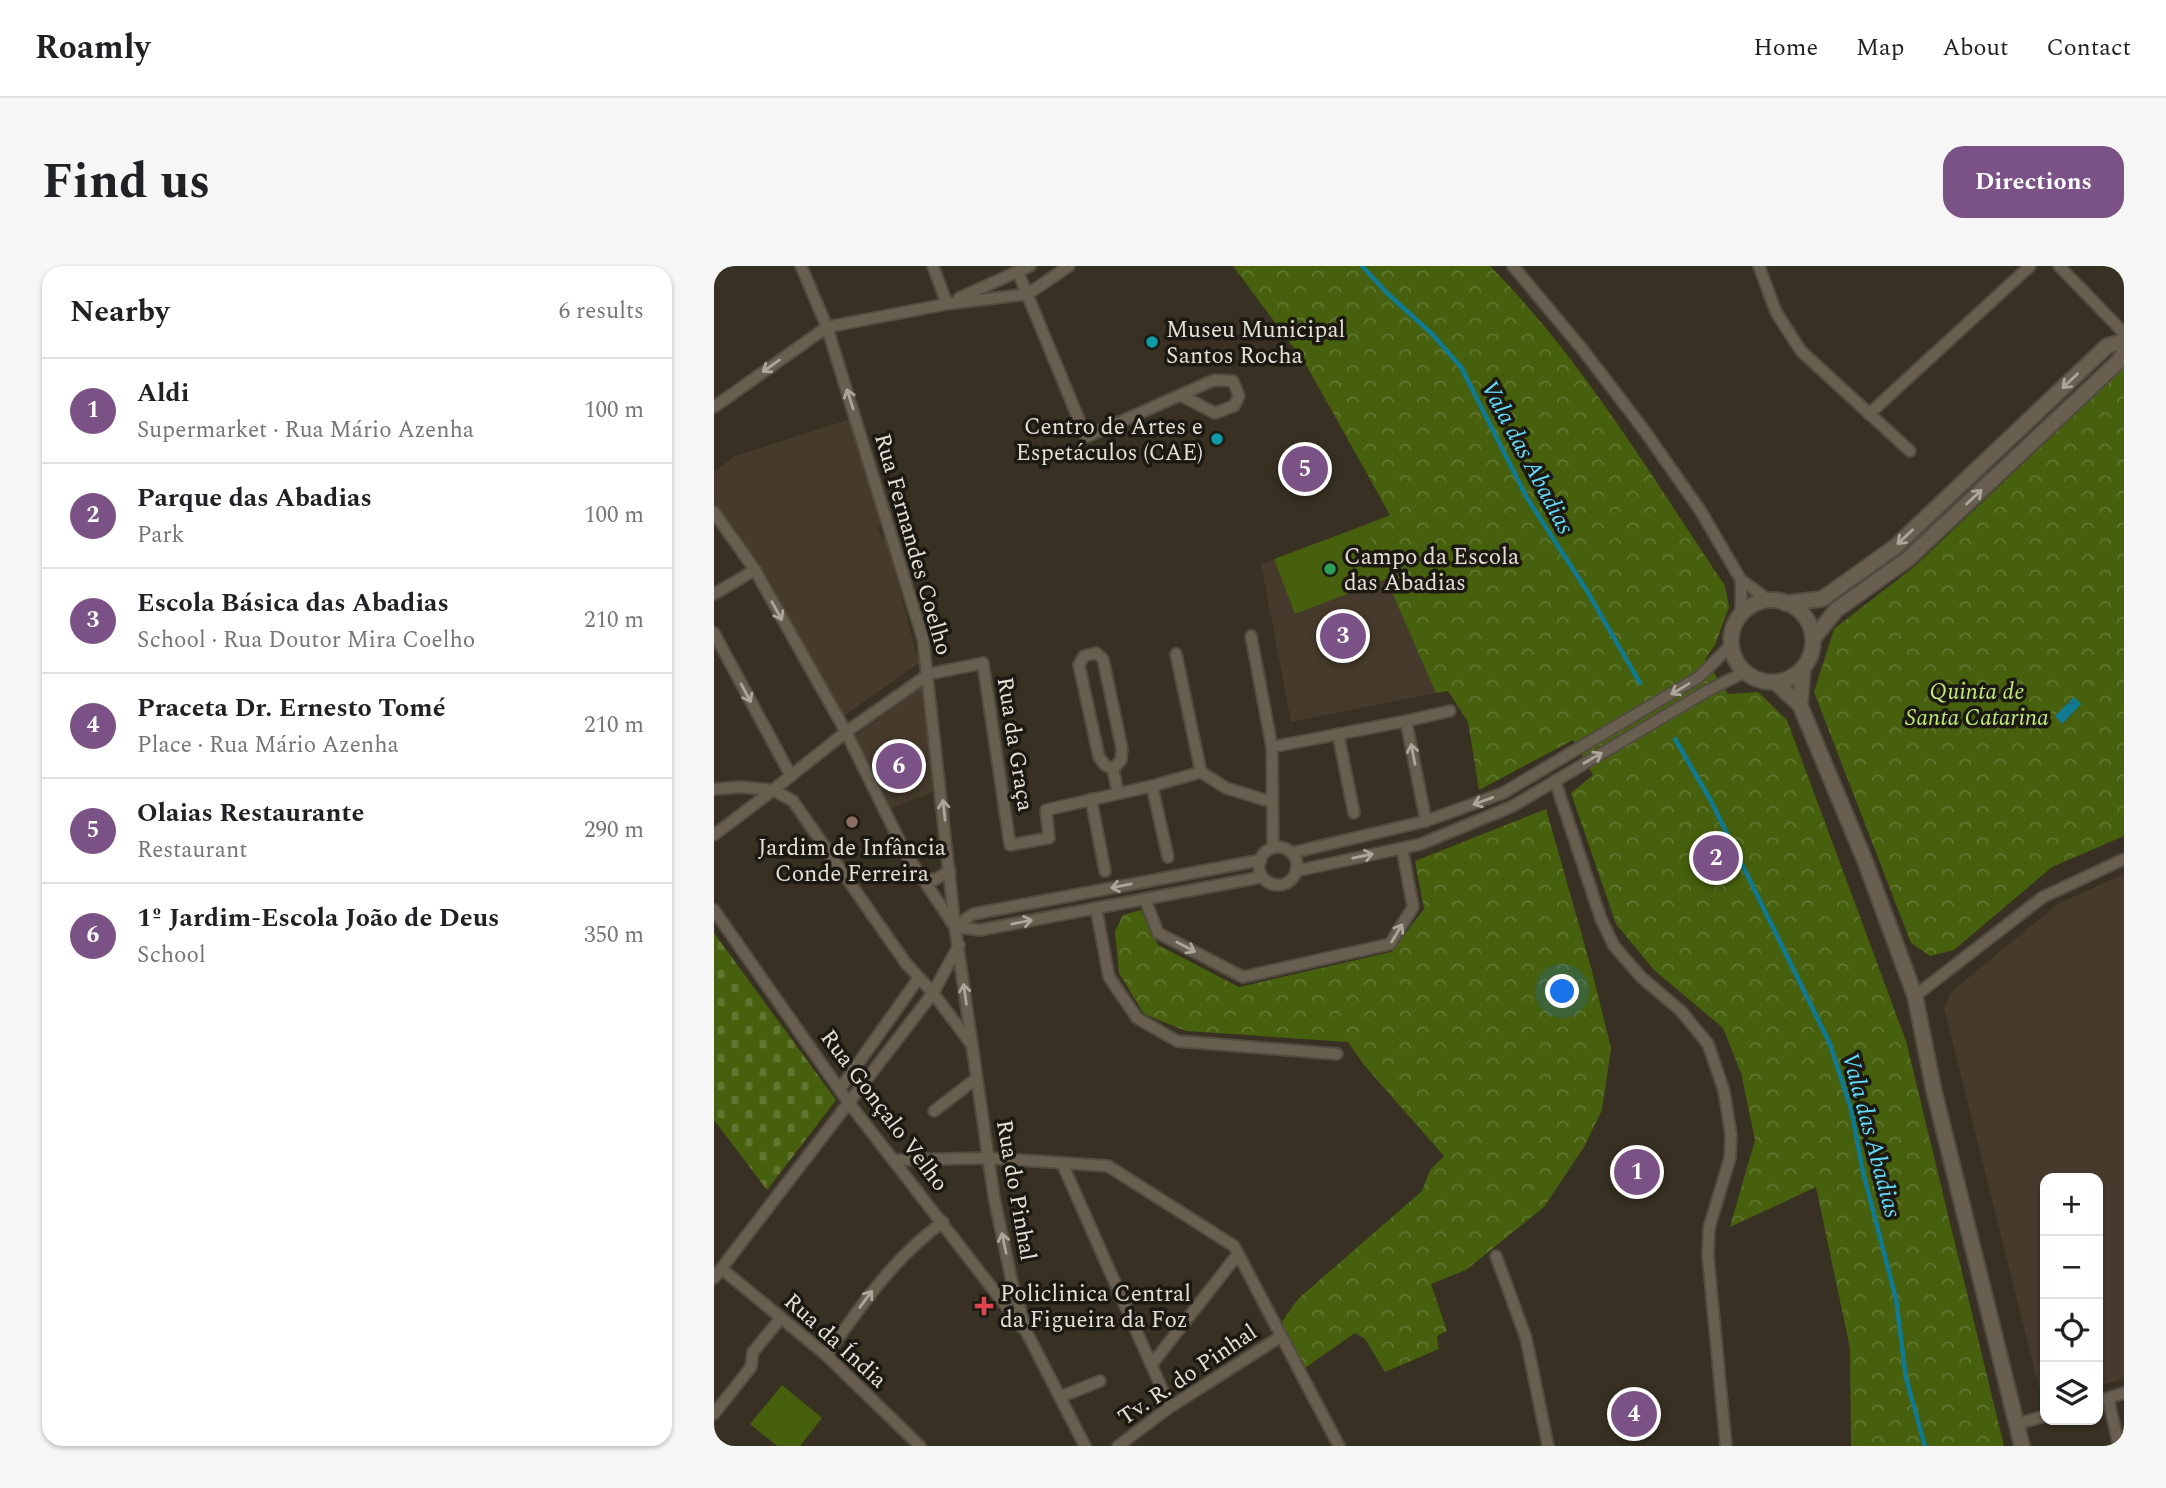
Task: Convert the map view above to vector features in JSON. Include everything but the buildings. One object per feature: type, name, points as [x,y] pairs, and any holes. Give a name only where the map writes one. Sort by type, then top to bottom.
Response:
[{"type":"street","name":"Rua Fernandes Coelho","points":[[801,266],[827,327],[923,639],[955,927]]},
{"type":"street","points":[[933,266],[947,304]]},
{"type":"street","points":[[947,304],[1030,266]]},
{"type":"street","points":[[714,407],[827,327],[947,304],[1028,294],[1069,266]]},
{"type":"street","points":[[1513,266],[1644,430],[1700,510],[1741,580],[1770,601]]},
{"type":"street","points":[[1759,266],[1776,312],[1801,351],[1910,451]]},
{"type":"street","points":[[1869,414],[2030,266]]},
{"type":"street","points":[[2059,266],[2124,333]]},
{"type":"street","points":[[1018,272],[1086,437],[1180,395],[1214,380],[1233,381],[1239,396],[1234,406],[1215,413],[1180,395]]},
{"type":"street","points":[[1741,615],[1759,603],[1822,599],[1895,547],[2107,345],[2124,341]]},
{"type":"street","points":[[1813,639],[1836,610],[1908,559],[2119,361],[2124,353]]},
{"type":"street","points":[[714,512],[755,570],[846,732],[906,854],[955,927],[979,930],[1262,877]]},
{"type":"street","points":[[714,594],[755,570]]},
{"type":"street","points":[[1741,580],[1741,615],[1732,634],[1731,645],[1745,672],[1754,678],[1775,682],[1795,675],[1803,668]]},
{"type":"street","points":[[1785,603],[1805,616],[1813,639],[1812,649],[1803,668],[1800,705]]},
{"type":"street","points":[[714,632],[790,776]]},
{"type":"street","points":[[1251,635],[1272,747],[1273,848]]},
{"type":"street","points":[[1291,853],[1426,821],[1503,793],[1699,677],[1731,645]]},
{"type":"street","points":[[1096,653],[1103,659],[1122,748],[1121,760],[1113,769],[1105,765],[1099,757],[1079,665],[1084,656],[1096,653]]},
{"type":"street","points":[[1176,654],[1201,772],[1226,788],[1272,802]]},
{"type":"street","name":"Rua da Graça","points":[[929,674],[983,663],[1010,845],[1049,838],[1046,810],[1091,799]]},
{"type":"street","points":[[1296,871],[1421,844],[1513,806],[1707,691],[1745,672]]},
{"type":"street","points":[[714,835],[846,732],[929,674]]},
{"type":"street","points":[[1775,682],[1800,705],[1865,861],[1915,996],[1934,1091],[2022,1446]]},
{"type":"street","points":[[1272,747],[1450,711]]},
{"type":"street","points":[[1406,721],[1426,821]]},
{"type":"street","points":[[1338,734],[1354,813]]},
{"type":"street","points":[[1113,769],[1118,793]]},
{"type":"street","points":[[1105,871],[1091,799],[1201,772]]},
{"type":"street","points":[[1555,781],[1601,919],[1614,946],[1641,977],[1681,1011],[1708,1044],[1724,1091],[1731,1135],[1730,1158],[1709,1228],[1708,1256],[1726,1446]]},
{"type":"street","points":[[1152,786],[1168,857]]},
{"type":"street","points":[[714,789],[773,790],[793,801],[918,979],[933,993],[973,1046]]},
{"type":"street","points":[[1273,848],[1286,849],[1291,853],[1295,858],[1294,877],[1283,884],[1271,884],[1262,877],[1260,871],[1264,854],[1273,848]]},
{"type":"street","points":[[1145,899],[1158,933],[1243,977],[1390,944],[1413,907],[1402,848]]},
{"type":"street","points":[[1915,996],[2043,897],[2124,859]]},
{"type":"street","points":[[955,927],[973,914],[1261,860]]},
{"type":"street","points":[[921,877],[934,880],[950,871]]},
{"type":"street","points":[[1096,908],[1109,977],[1137,1018],[1177,1041],[1336,1054]]},
{"type":"street","name":"Rua Gonçalo Velho","points":[[714,910],[849,1103],[1027,1333]]},
{"type":"street","name":"Rua do Pinhal","points":[[955,927],[994,1197],[1012,1282],[1027,1333],[1085,1446]]},
{"type":"street","points":[[718,1274],[933,993],[959,945]]},
{"type":"street","points":[[840,1089],[918,979]]},
{"type":"street","points":[[895,1010],[910,1021]]},
{"type":"street","points":[[872,1044],[886,1054]]},
{"type":"street","points":[[934,1111],[977,1078]]},
{"type":"street","points":[[894,1160],[989,1158],[1108,1166],[1234,1246],[1339,1446]]},
{"type":"street","points":[[1062,1163],[1170,1407]]},
{"type":"street","points":[[826,1355],[870,1292],[917,1241],[943,1222]]},
{"type":"street","points":[[1152,1364],[1238,1254]]},
{"type":"street","points":[[1496,1256],[1526,1338],[1548,1446]]},
{"type":"street","name":"Rua da Índia","points":[[718,1274],[781,1318],[826,1355],[920,1446]]},
{"type":"street","points":[[714,1414],[751,1367],[753,1352],[781,1318]]},
{"type":"street","name":"Tv. R. do Pinhal","points":[[1118,1446],[1170,1407],[1280,1337]]},
{"type":"street","points":[[1060,1397],[1100,1381]]},
{"type":"street","points":[[2119,1446],[2103,1399],[2124,1393]]},
{"type":"street","points":[[2017,1424],[2040,1417]]},
{"type":"shaded area","points":[[850,419],[883,525],[878,528],[881,537],[886,538],[919,663],[841,718],[765,573],[714,502],[714,472],[735,456]]},
{"type":"shaded area","points":[[1365,525],[1436,693],[1291,722],[1261,564]]},
{"type":"shaded area","points":[[923,686],[933,792],[889,809],[852,738]]},
{"type":"shaded area","points":[[2124,874],[2124,1379],[2103,1385],[2103,1173],[2040,1173],[2040,1392],[1944,1008],[1951,992],[2059,903]]},
{"type":"green space","points":[[1233,266],[1490,266],[1556,340],[1586,380],[1725,586],[1729,607],[1715,645],[1705,659],[1728,694],[1758,692],[1787,720],[1906,1041],[2004,1446],[1851,1446],[1850,1348],[1816,1187],[1730,1227],[1755,1140],[1741,1073],[1723,1028],[1654,970],[1616,924],[1571,793],[1593,775],[1573,740],[1479,790],[1468,722],[1448,691],[1436,693],[1365,525],[1390,515],[1305,363]]},
{"type":"green space","name":"Quinta de Santa Catarina","points":[[2124,368],[2124,836],[2052,867],[1954,950],[1930,956],[1911,943],[1814,692],[1834,629],[1915,566]]},
{"type":"green space","name":"Campo da Escola das Abadias","points":[[1365,525],[1386,579],[1295,614],[1274,559]]},
{"type":"green space","points":[[1546,809],[1611,1048],[1602,1110],[1584,1147],[1544,1207],[1466,1270],[1431,1284],[1447,1331],[1437,1336],[1439,1349],[1385,1372],[1365,1339],[1355,1333],[1305,1368],[1279,1326],[1298,1299],[1422,1191],[1430,1170],[1444,1156],[1364,1065],[1348,1042],[1186,1031],[1144,1014],[1119,973],[1115,931],[1123,915],[1141,910],[1158,945],[1239,987],[1391,952],[1424,909],[1415,861]]},
{"type":"green space","points":[[714,933],[836,1100],[767,1190],[714,1120]]},
{"type":"green space","points":[[782,1385],[822,1418],[800,1446],[777,1446],[750,1424]]},
{"type":"water","points":[[2074,697],[2081,704],[2062,724],[2055,716]]},
{"type":"waterway","name":"Vala das Abadias","points":[[1362,266],[1432,334],[1461,367],[1527,498],[1587,591],[1640,683]]},
{"type":"waterway","name":"Vala das Abadias","points":[[1675,739],[1711,801],[1830,1044],[1851,1109],[1863,1172],[1896,1299],[1906,1378],[1925,1446]]},
{"type":"place","name":"Museu Municipal Santos Rocha","points":[[1152,342]]},
{"type":"place","name":"Centro de Artes e Espetáculos (CAE)","points":[[1217,439]]},
{"type":"place","name":"Olaias Restaurante","points":[[1305,469]]},
{"type":"place","name":"Campo da Escola das Abadias","points":[[1330,569]]},
{"type":"place","name":"Escola Básica das Abadias","points":[[1343,636]]},
{"type":"place","name":"1º Jardim-Escola João de Deus","points":[[899,766]]},
{"type":"place","name":"Jardim de Infância Conde Ferreira","points":[[852,822]]},
{"type":"place","name":"Parque das Abadias","points":[[1716,858]]},
{"type":"place","name":"Aldi","points":[[1637,1172]]},
{"type":"place","name":"Policlinica Central da Figueira da Foz","points":[[984,1306]]},
{"type":"place","name":"Praceta Dr. Ernesto Tomé","points":[[1634,1414]]}]
